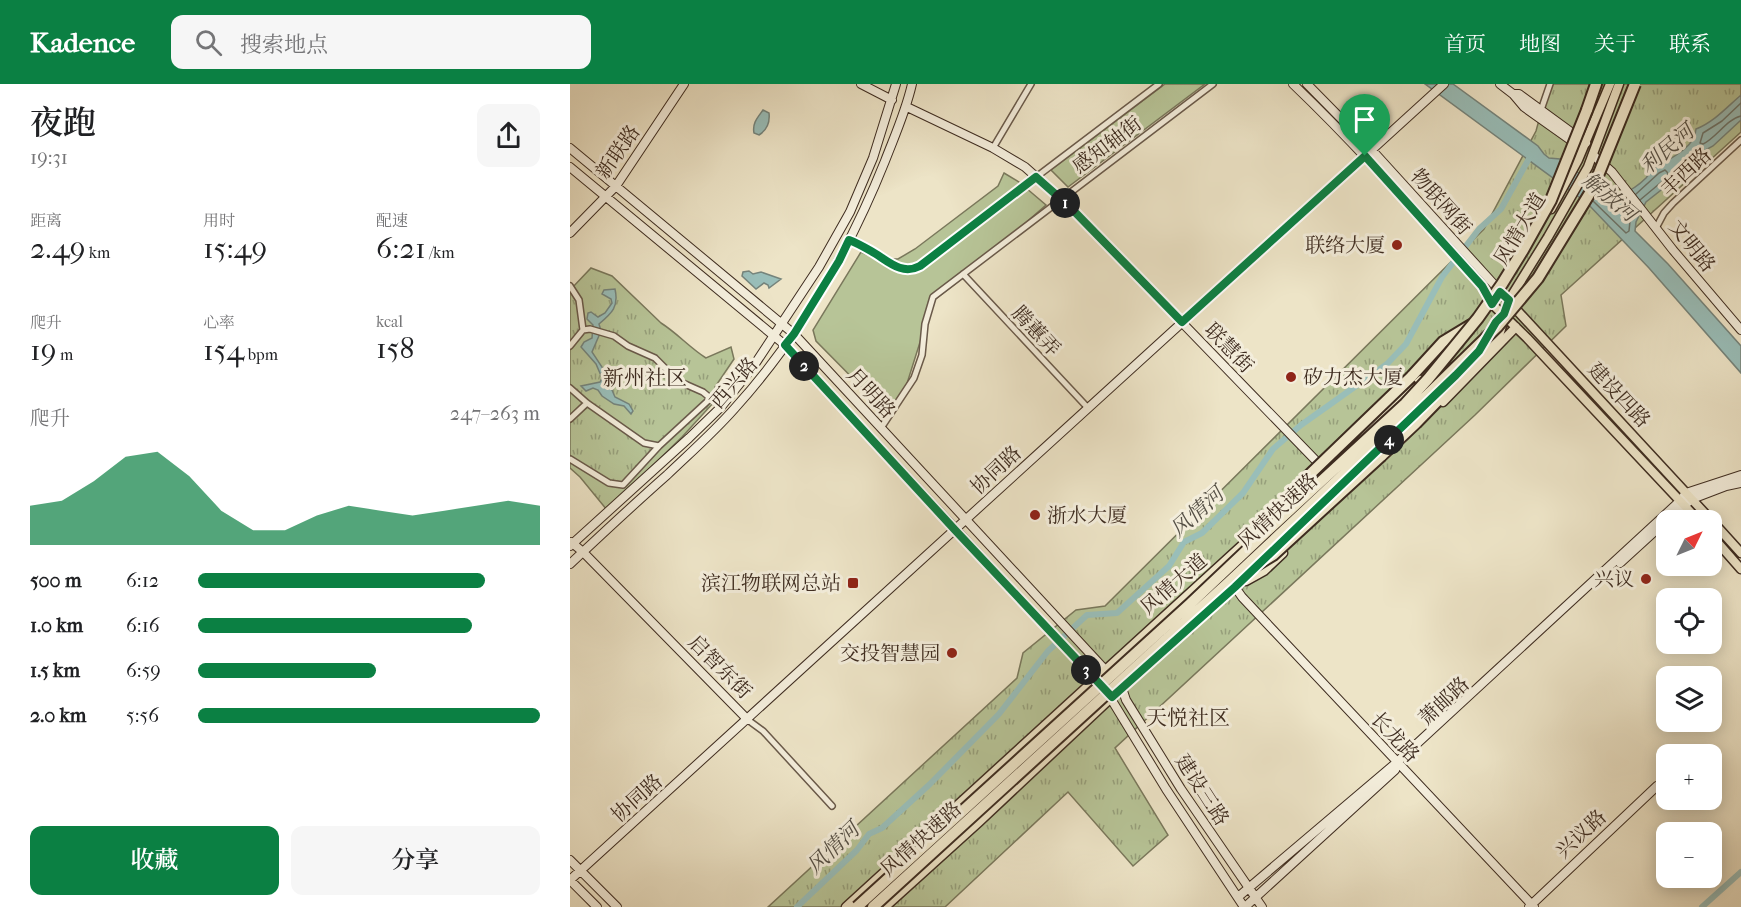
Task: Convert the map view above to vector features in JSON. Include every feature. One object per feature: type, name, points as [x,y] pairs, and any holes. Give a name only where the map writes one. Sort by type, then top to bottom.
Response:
[{"type":"highway","name":"风情快速路","points":[[857,907],[1190,604],[1405,404],[1428,379],[1478,318],[1518,259],[1551,200],[1596,84]]},
{"type":"highway","name":"风情快速路","points":[[873,907],[1232,584],[1497,327],[1538,278],[1593,188],[1635,84]]},
{"type":"highway","points":[[1232,584],[1274,555],[1416,423],[1498,336],[1504,314]]},
{"type":"highway","points":[[1265,532],[1304,480],[1411,377],[1443,342],[1479,320]]},
{"type":"main road","name":"风情大道","points":[[846,907],[1245,544],[1410,390],[1461,346],[1509,281],[1560,194],[1585,146],[1610,84]]},
{"type":"main road","name":"风情大道","points":[[885,907],[979,822],[1479,351],[1496,322],[1504,314],[1509,300],[1588,168],[1619,84]]},
{"type":"main road","name":"建设四路","points":[[1500,292],[1686,499],[1692,510]]},
{"type":"main road","name":"建设四路","points":[[1492,304],[1698,510]]},
{"type":"main road","points":[[1232,584],[1264,571],[1465,381],[1516,327]]},
{"type":"main road","name":"建设四路","points":[[1722,533],[1741,553]]},
{"type":"main road","points":[[1722,547],[1741,569]]},
{"type":"street","name":"新联路","points":[[570,233],[616,186],[684,84]]},
{"type":"street","points":[[861,84],[892,100]]},
{"type":"street","name":"西兴路","points":[[571,543],[659,467],[721,407],[753,367],[819,267],[850,212],[873,158],[896,84]]},
{"type":"street","name":"西兴路","points":[[570,564],[735,409],[794,334],[839,261],[872,193],[907,107],[912,84]]},
{"type":"street","points":[[993,148],[1031,84]]},
{"type":"street","name":"感知轴街","points":[[849,240],[873,252],[893,266],[913,269],[920,266],[1159,84]]},
{"type":"street","name":"感知轴街","points":[[881,428],[914,378],[922,355],[925,324],[933,297],[1213,84]]},
{"type":"street","name":"物联网街","points":[[1293,84],[1332,121],[1454,254],[1482,286],[1492,304]]},
{"type":"street","name":"物联网街","points":[[1307,84],[1371,149],[1500,292]]},
{"type":"street","name":"协同路","points":[[570,880],[1444,84]]},
{"type":"street","points":[[1500,84],[1524,107],[1585,146]]},
{"type":"street","points":[[1541,110],[1550,84]]},
{"type":"street","points":[[1513,94],[1519,94],[1585,146]]},
{"type":"street","name":"联慧街","points":[[907,107],[993,148],[1036,177],[1182,322],[1324,470]]},
{"type":"street","name":"丰西路","points":[[1656,228],[1672,203],[1741,140]]},
{"type":"street","name":"月明路","points":[[570,148],[794,334],[1122,688]]},
{"type":"street","name":"文明路","points":[[1593,155],[1612,172],[1741,330]]},
{"type":"street","name":"月明路","points":[[570,167],[785,345],[1112,697]]},
{"type":"street","name":"腾蕙弄","points":[[963,274],[1088,408]]},
{"type":"street","points":[[570,286],[579,300],[587,329]]},
{"type":"street","points":[[587,329],[614,336],[628,346],[655,357],[678,381],[703,392],[721,407]]},
{"type":"street","points":[[570,346],[587,329]]},
{"type":"street","points":[[570,388],[587,403],[644,443],[659,446]]},
{"type":"street","points":[[570,459],[609,483],[623,485],[659,446],[711,398]]},
{"type":"street","points":[[570,419],[587,403]]},
{"type":"street","points":[[1686,499],[1741,475]]},
{"type":"street","name":"萧邮路","points":[[1245,907],[1591,582],[1686,499],[1741,483]]},
{"type":"street","name":"萧邮路","points":[[1676,510],[1686,499]]},
{"type":"street","name":"萧邮路","points":[[1238,897],[1398,764],[1656,531]]},
{"type":"street","name":"启智东街","points":[[571,543],[583,552],[748,720],[763,731],[832,806]]},
{"type":"street","name":"长龙路","points":[[1232,584],[1531,906]]},
{"type":"street","name":"建设三路","points":[[1122,688],[1126,700],[1180,789],[1262,907]]},
{"type":"street","name":"建设三路","points":[[1112,697],[1166,789],[1245,907]]},
{"type":"street","name":"兴议路","points":[[1531,906],[1656,787]]},
{"type":"street","points":[[570,860],[617,907]]},
{"type":"street","points":[[570,880],[597,907]]},
{"type":"green space","points":[[1165,84],[1205,84],[1068,187],[1051,170]]},
{"type":"green space","points":[[1549,84],[1741,84],[1741,132],[1561,295],[1566,326],[1475,415],[1115,748],[1168,835],[1133,866],[1068,792],[945,907],[768,907],[1017,678],[1023,653],[1076,610],[1105,606],[1484,229],[1536,131]]},
{"type":"green space","points":[[1004,173],[1019,182],[1046,205],[933,301],[904,393],[887,413],[816,341],[813,330],[861,252],[877,259],[898,259],[915,249],[998,186]]},
{"type":"green space","points":[[591,268],[612,276],[661,323],[706,358],[731,347],[734,359],[715,387],[715,401],[682,437],[607,510],[570,468],[570,286],[572,288]]},
{"type":"water","name":"解放河","points":[[1425,84],[1453,84],[1538,146],[1549,158],[1560,159],[1608,195],[1622,194],[1638,185],[1655,168],[1686,147],[1695,136],[1696,129],[1714,118],[1741,95],[1741,120],[1713,146],[1700,153],[1670,183],[1646,202],[1636,222],[1635,231],[1668,264],[1741,346],[1741,373],[1649,268],[1587,203]]},
{"type":"water","points":[[763,110],[769,113],[769,120],[766,128],[759,135],[754,133],[754,126]]},
{"type":"water","points":[[749,271],[753,274],[761,272],[781,279],[769,288],[764,283],[756,289],[742,276],[743,272]]},
{"type":"water","points":[[615,289],[615,305],[611,313],[599,324],[601,331],[592,352],[602,367],[615,397],[629,404],[633,411],[631,414],[624,406],[614,404],[602,396],[598,390],[593,388],[586,391],[581,386],[600,382],[602,378],[596,364],[581,347],[584,342],[592,338],[593,325],[587,319],[588,313],[591,312],[598,317],[605,313],[612,303],[611,299],[602,294],[604,290]]},
{"type":"waterway","name":"风情河","points":[[797,907],[857,850],[869,834],[882,828],[930,784],[999,714],[1048,651],[1087,615],[1117,613],[1169,566],[1184,542],[1202,533],[1243,493],[1273,449],[1301,425],[1387,364],[1406,344],[1442,277],[1479,229],[1501,209],[1531,155]]},
{"type":"waterway","points":[[1702,907],[1741,872]]},
{"type":"place","name":"联络大厦","points":[[1397,245]]},
{"type":"place","name":"矽力杰大厦","points":[[1291,377]]},
{"type":"place","name":"浙水大厦","points":[[1035,515]]},
{"type":"place","name":"兴议","points":[[1646,579]]},
{"type":"place","name":"滨江物联网总站","points":[[853,583]]},
{"type":"place","name":"交投智慧园","points":[[952,653]]},
{"type":"district","name":"新州社区","points":[[645,378]]},
{"type":"district","name":"天悦社区","points":[[1188,718]]},
{"type":"route","points":[[1365,156],[1482,286],[1492,304],[1500,292],[1509,300],[1504,314],[1496,322],[1479,351],[1456,375],[1235,587],[1112,697],[785,345],[839,261],[849,240],[873,252],[893,266],[913,269],[1036,177],[1070,207],[1182,322],[1365,156]]},
{"type":"water label","name":"利民河","points":[[1667,149]]}]
